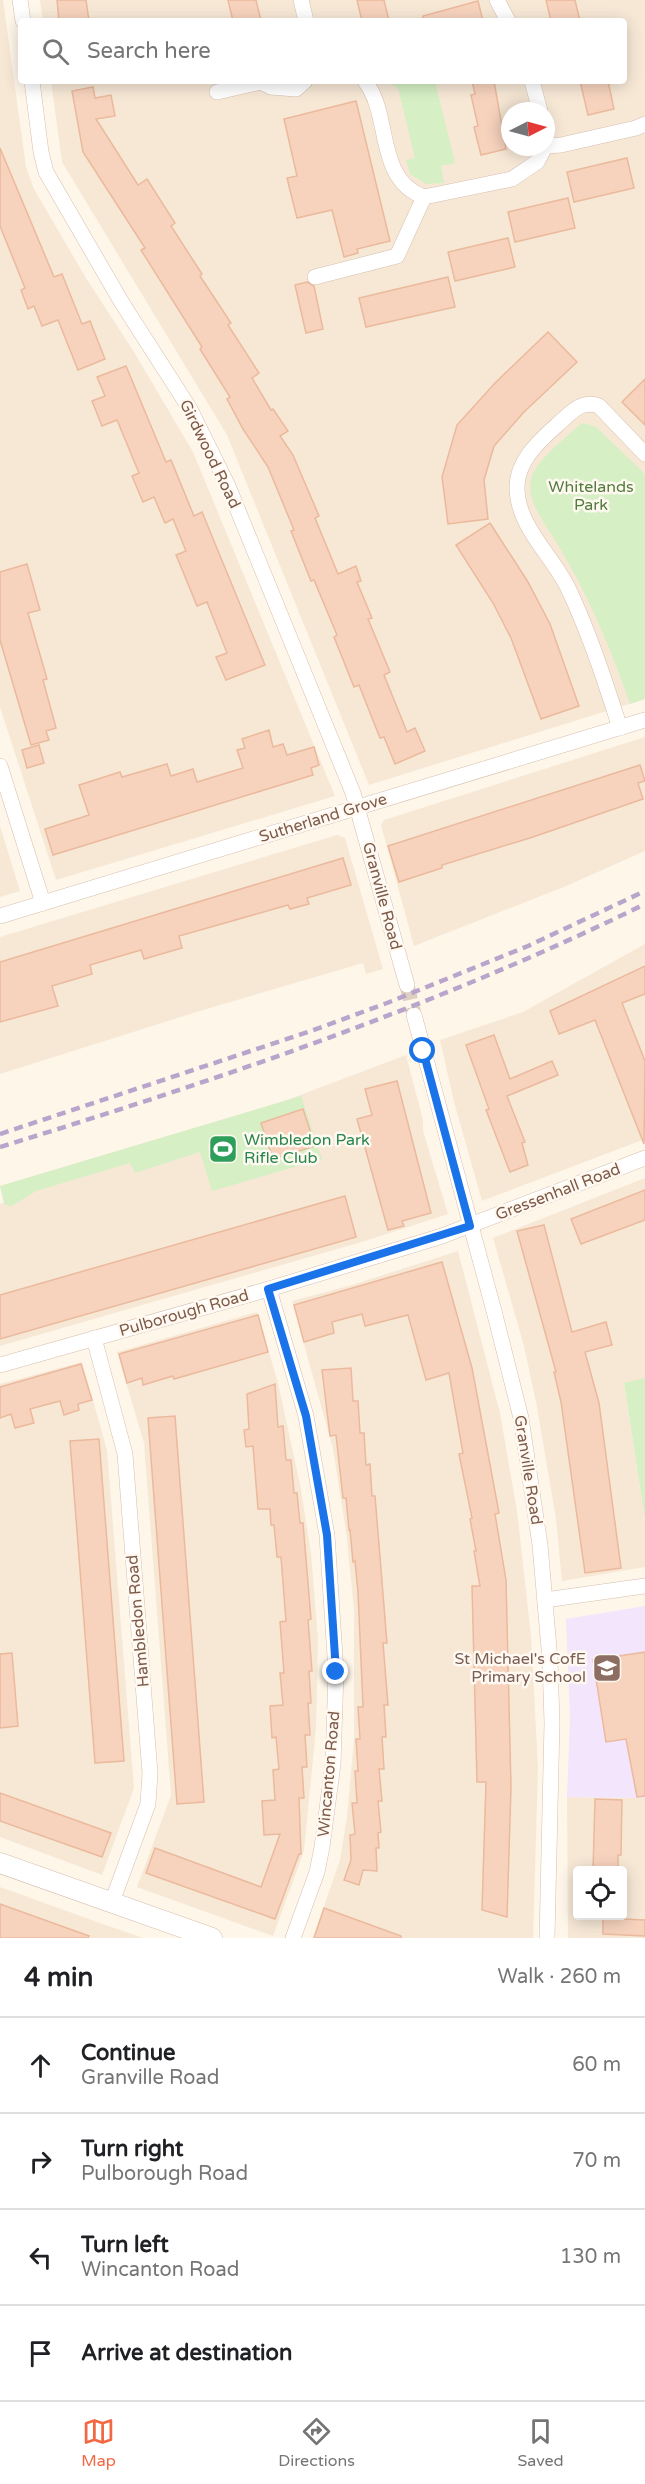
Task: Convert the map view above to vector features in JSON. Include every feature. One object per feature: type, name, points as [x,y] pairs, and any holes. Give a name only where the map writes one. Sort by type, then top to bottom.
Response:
[{"type":"street","points":[[20,0],[23,18]]},
{"type":"street","points":[[301,0],[305,18]]},
{"type":"street","points":[[497,0],[506,18]]},
{"type":"street","name":"Girdwood Road","points":[[32,84],[41,152],[46,172],[122,303],[190,410],[206,440],[299,659],[357,808]]},
{"type":"street","points":[[217,92],[252,84]]},
{"type":"street","points":[[265,84],[271,87],[296,89],[302,84]]},
{"type":"street","points":[[367,84],[377,101],[389,156],[398,181],[414,194],[424,197],[512,179],[537,162],[540,156]]},
{"type":"street","points":[[533,84],[538,102]]},
{"type":"street","points":[[555,146],[641,126]]},
{"type":"street","points":[[315,277],[398,256],[424,197]]},
{"type":"street","points":[[620,728],[592,642],[568,587],[528,524],[521,507],[517,490],[518,471],[526,457],[549,432],[579,406],[589,402],[599,406],[645,454]]},
{"type":"street","name":"Sutherland Grove","points":[[0,916],[645,720]]},
{"type":"street","points":[[0,766],[43,903]]},
{"type":"street","name":"Granville Road","points":[[357,808],[406,985]]},
{"type":"street","name":"Granville Road","points":[[414,1015],[521,1418],[540,1545],[552,1723],[547,1938]]},
{"type":"street","name":"Gressenhall Road","points":[[470,1226],[645,1158]]},
{"type":"street","name":"Pulborough Road","points":[[0,1365],[268,1289],[470,1226]]},
{"type":"street","name":"Wincanton Road","points":[[268,1289],[306,1416],[327,1535],[336,1672],[333,1764],[322,1847],[317,1872],[293,1938]]},
{"type":"street","name":"Hambledon Road","points":[[94,1338],[125,1454],[150,1773],[148,1804],[112,1902]]},
{"type":"street","points":[[545,1600],[645,1586]]},
{"type":"street","points":[[0,1863],[212,1938]]},
{"type":"shaded area","points":[[0,0],[3,0],[26,167],[34,189],[193,452],[335,796],[56,880],[0,707]]},
{"type":"shaded area","points":[[40,0],[645,0],[645,699],[369,785],[227,435],[62,162],[51,84],[627,84],[627,18],[43,18]]},
{"type":"shaded area","points":[[645,737],[645,851],[566,886],[414,946],[381,825],[384,820]]},
{"type":"shaded area","points":[[0,826],[20,891],[0,897]]},
{"type":"shaded area","points":[[337,835],[345,838],[383,969],[366,974],[363,963],[203,1010],[0,1074],[0,937]]},
{"type":"shaded area","points":[[645,944],[645,1139],[482,1201],[454,1102],[440,1040],[523,1012]]},
{"type":"shaded area","points":[[406,1055],[423,1120],[423,1131],[448,1214],[365,1241],[0,1346],[0,1204],[4,1202],[0,1186],[279,1103]]},
{"type":"shaded area","points":[[645,1178],[645,1378],[624,1384],[645,1520],[645,1567],[562,1581],[556,1519],[537,1407],[524,1346],[493,1238]]},
{"type":"shaded area","points":[[458,1251],[500,1413],[517,1511],[531,1636],[538,1768],[533,1938],[313,1938],[340,1860],[347,1817],[354,1739],[354,1609],[346,1531],[333,1449],[292,1301],[352,1285]]},
{"type":"shaded area","points":[[257,1312],[278,1383],[300,1484],[311,1553],[318,1640],[316,1728],[304,1851],[273,1936],[137,1887],[171,1795],[144,1443],[117,1352]]},
{"type":"shaded area","points":[[82,1362],[107,1450],[134,1788],[102,1875],[0,1837],[0,1384]]},
{"type":"shaded area","name":"St Michael's CofE Primary School","points":[[645,1606],[645,1798],[567,1797],[570,1718],[566,1619]]},
{"type":"shaded area","points":[[567,1797],[645,1798],[645,1938],[568,1938]]},
{"type":"shaded area","points":[[0,1887],[100,1923],[143,1938],[0,1938]]},
{"type":"green space","points":[[389,84],[436,84],[455,163],[441,166],[444,183],[426,184],[410,174],[406,160],[415,158],[398,88]]},
{"type":"green space","name":"Whitelands Park","points":[[584,423],[596,427],[645,474],[645,699],[630,704],[606,639],[587,597],[540,517],[531,494],[531,479],[538,465],[559,443]]},
{"type":"green space","name":"Wimbledon Park Rifle Club","points":[[301,1096],[322,1159],[212,1191],[200,1152],[135,1173],[130,1163],[36,1191],[10,1207],[4,1203],[0,1186]]},
{"type":"green space","points":[[645,1378],[645,1520],[624,1383]]},
{"type":"building","points":[[57,0],[86,0],[89,18],[59,18]]},
{"type":"building","points":[[228,0],[256,0],[260,18],[232,18]]},
{"type":"building","points":[[357,0],[384,0],[388,18],[361,18]]},
{"type":"building","points":[[546,0],[575,0],[579,18],[550,18]]},
{"type":"building","points":[[478,1],[482,18],[423,18],[423,16]]},
{"type":"building","points":[[473,84],[495,84],[501,121],[501,150],[481,155],[474,127],[478,126],[471,95],[475,94]]},
{"type":"building","points":[[581,84],[609,84],[614,109],[588,115]]},
{"type":"building","points":[[93,87],[95,98],[111,95],[115,116],[96,119],[138,185],[147,179],[175,223],[171,226],[202,274],[200,276],[231,323],[228,325],[259,373],[252,378],[271,410],[273,409],[288,431],[280,436],[293,455],[319,516],[315,518],[338,574],[356,566],[361,581],[357,582],[372,618],[368,619],[390,672],[384,675],[407,732],[415,728],[425,751],[395,764],[384,737],[380,738],[359,685],[354,687],[334,637],[337,635],[314,580],[311,581],[291,531],[294,530],[268,467],[243,429],[227,399],[230,397],[200,349],[202,347],[141,250],[145,248],[83,152],[72,91]]},
{"type":"building","points":[[356,101],[390,241],[357,249],[358,253],[344,257],[332,210],[297,218],[287,178],[297,176],[284,119]]},
{"type":"building","points":[[0,148],[54,277],[62,274],[82,324],[90,321],[105,359],[78,370],[58,320],[42,326],[34,306],[28,309],[21,290],[25,288],[0,226]]},
{"type":"building","points":[[627,158],[634,188],[574,202],[567,172]]},
{"type":"building","points":[[568,198],[575,228],[515,242],[508,212]]},
{"type":"building","points":[[508,238],[515,267],[455,281],[448,252]]},
{"type":"building","points":[[448,277],[455,307],[366,327],[359,298]]},
{"type":"building","points":[[307,282],[314,286],[323,329],[306,333],[295,285]]},
{"type":"building","points":[[548,332],[577,362],[524,412],[494,446],[484,480],[488,519],[448,524],[442,477],[457,425],[495,383]]},
{"type":"building","points":[[126,366],[166,462],[171,460],[194,516],[202,512],[265,665],[226,680],[216,657],[227,653],[207,602],[197,606],[176,555],[186,551],[173,519],[165,523],[154,497],[143,502],[132,476],[139,473],[117,420],[102,426],[92,401],[105,396],[97,377]]},
{"type":"building","points":[[645,379],[645,425],[622,402]]},
{"type":"building","points":[[490,523],[528,582],[550,624],[579,706],[541,719],[511,638],[493,603],[456,545]]},
{"type":"building","points":[[27,564],[40,610],[28,613],[47,679],[43,680],[56,728],[46,731],[49,740],[31,745],[0,640],[0,572]]},
{"type":"building","points":[[269,730],[273,747],[283,744],[287,755],[314,747],[319,765],[311,768],[313,775],[53,855],[45,829],[89,815],[79,785],[120,772],[122,777],[167,764],[171,776],[193,769],[197,782],[243,768],[237,750],[245,748],[242,739]]},
{"type":"building","points":[[39,745],[44,763],[27,768],[22,750]]},
{"type":"building","points":[[640,765],[645,781],[638,783],[643,799],[442,865],[442,868],[399,882],[388,846]]},
{"type":"building","points":[[343,858],[351,885],[307,898],[309,904],[290,909],[288,905],[179,936],[182,948],[144,959],[141,950],[90,965],[92,974],[52,986],[58,1006],[0,1022],[0,962]]},
{"type":"building","points":[[645,966],[645,994],[622,1003],[645,1061],[644,1144],[595,1020],[559,1034],[550,1011]]},
{"type":"building","points":[[494,1035],[510,1079],[552,1061],[558,1075],[507,1096],[525,1142],[522,1143],[528,1165],[510,1172],[486,1110],[489,1109],[466,1045]]},
{"type":"building","points":[[397,1081],[431,1213],[402,1221],[404,1226],[388,1230],[357,1119],[372,1115],[365,1089]]},
{"type":"building","points":[[303,1109],[315,1146],[273,1159],[261,1123]]},
{"type":"building","points":[[645,1190],[645,1220],[581,1244],[571,1219]]},
{"type":"building","points":[[345,1196],[356,1237],[0,1339],[0,1295]]},
{"type":"building","points":[[544,1225],[572,1332],[606,1322],[612,1345],[585,1352],[599,1403],[621,1568],[585,1573],[561,1402],[554,1372],[556,1372],[517,1231]]},
{"type":"building","points":[[442,1262],[472,1368],[499,1513],[495,1514],[506,1580],[511,1787],[507,1917],[482,1910],[486,1782],[477,1782],[472,1586],[480,1586],[470,1519],[472,1518],[459,1454],[463,1453],[449,1373],[426,1380],[408,1315],[365,1326],[362,1314],[332,1322],[334,1333],[304,1342],[294,1305]]},
{"type":"building","points":[[258,1315],[268,1352],[174,1379],[173,1376],[143,1385],[142,1378],[127,1383],[119,1354]]},
{"type":"building","points":[[81,1364],[92,1400],[78,1404],[79,1410],[64,1415],[60,1401],[30,1409],[34,1423],[15,1428],[11,1414],[0,1418],[0,1387]]},
{"type":"building","points":[[351,1368],[353,1401],[358,1401],[360,1433],[364,1433],[366,1465],[370,1464],[372,1496],[375,1496],[387,1643],[383,1643],[388,1705],[384,1705],[386,1737],[382,1737],[384,1769],[379,1769],[382,1801],[378,1801],[381,1832],[378,1833],[379,1848],[376,1848],[377,1871],[363,1870],[359,1885],[344,1880],[351,1860],[350,1835],[355,1834],[352,1803],[357,1803],[356,1739],[360,1739],[358,1707],[363,1707],[358,1592],[346,1498],[343,1498],[336,1435],[330,1436],[322,1370]]},
{"type":"building","points":[[275,1384],[278,1427],[283,1426],[286,1460],[291,1460],[294,1493],[297,1493],[300,1523],[303,1523],[311,1619],[308,1620],[312,1671],[309,1671],[311,1703],[308,1703],[310,1735],[305,1735],[307,1767],[302,1767],[304,1798],[299,1798],[301,1854],[299,1854],[275,1919],[146,1873],[155,1848],[261,1887],[280,1834],[264,1835],[262,1801],[275,1800],[273,1770],[279,1769],[276,1737],[272,1738],[270,1706],[283,1705],[280,1673],[284,1673],[280,1622],[286,1621],[281,1557],[277,1557],[270,1509],[258,1509],[253,1446],[246,1447],[244,1430],[249,1429],[247,1394]]},
{"type":"building","points":[[175,1416],[204,1802],[177,1804],[148,1418]]},
{"type":"building","points":[[99,1439],[124,1761],[95,1763],[70,1441]]},
{"type":"building","points":[[645,1652],[645,1796],[637,1797],[626,1739],[606,1742],[593,1660]]},
{"type":"building","points":[[12,1653],[18,1726],[0,1728],[0,1654]]},
{"type":"building","points":[[0,1793],[111,1833],[102,1857],[0,1821]]},
{"type":"building","points":[[595,1799],[622,1800],[621,1855],[618,1855],[618,1866],[593,1866]]},
{"type":"building","points":[[0,1904],[89,1936],[88,1938],[0,1938]]},
{"type":"building","points":[[324,1908],[401,1936],[401,1938],[314,1938]]},
{"type":"building","points":[[603,1920],[645,1920],[645,1936],[603,1934]]},
{"type":"tunnel","points":[[407,985],[414,1015]]},
{"type":"railway","points":[[0,1134],[311,1031],[387,1003],[528,946],[645,891]]},
{"type":"railway","points":[[0,1147],[164,1095],[408,1008],[567,941],[645,904]]},
{"type":"place","name":"Wimbledon Park Rifle Club","points":[[223,1149]]},
{"type":"place","name":"St Michael's CofE Primary School","points":[[607,1668]]},
{"type":"route","points":[[336,1672],[327,1535],[306,1416],[268,1289],[470,1226],[423,1051]]}]
